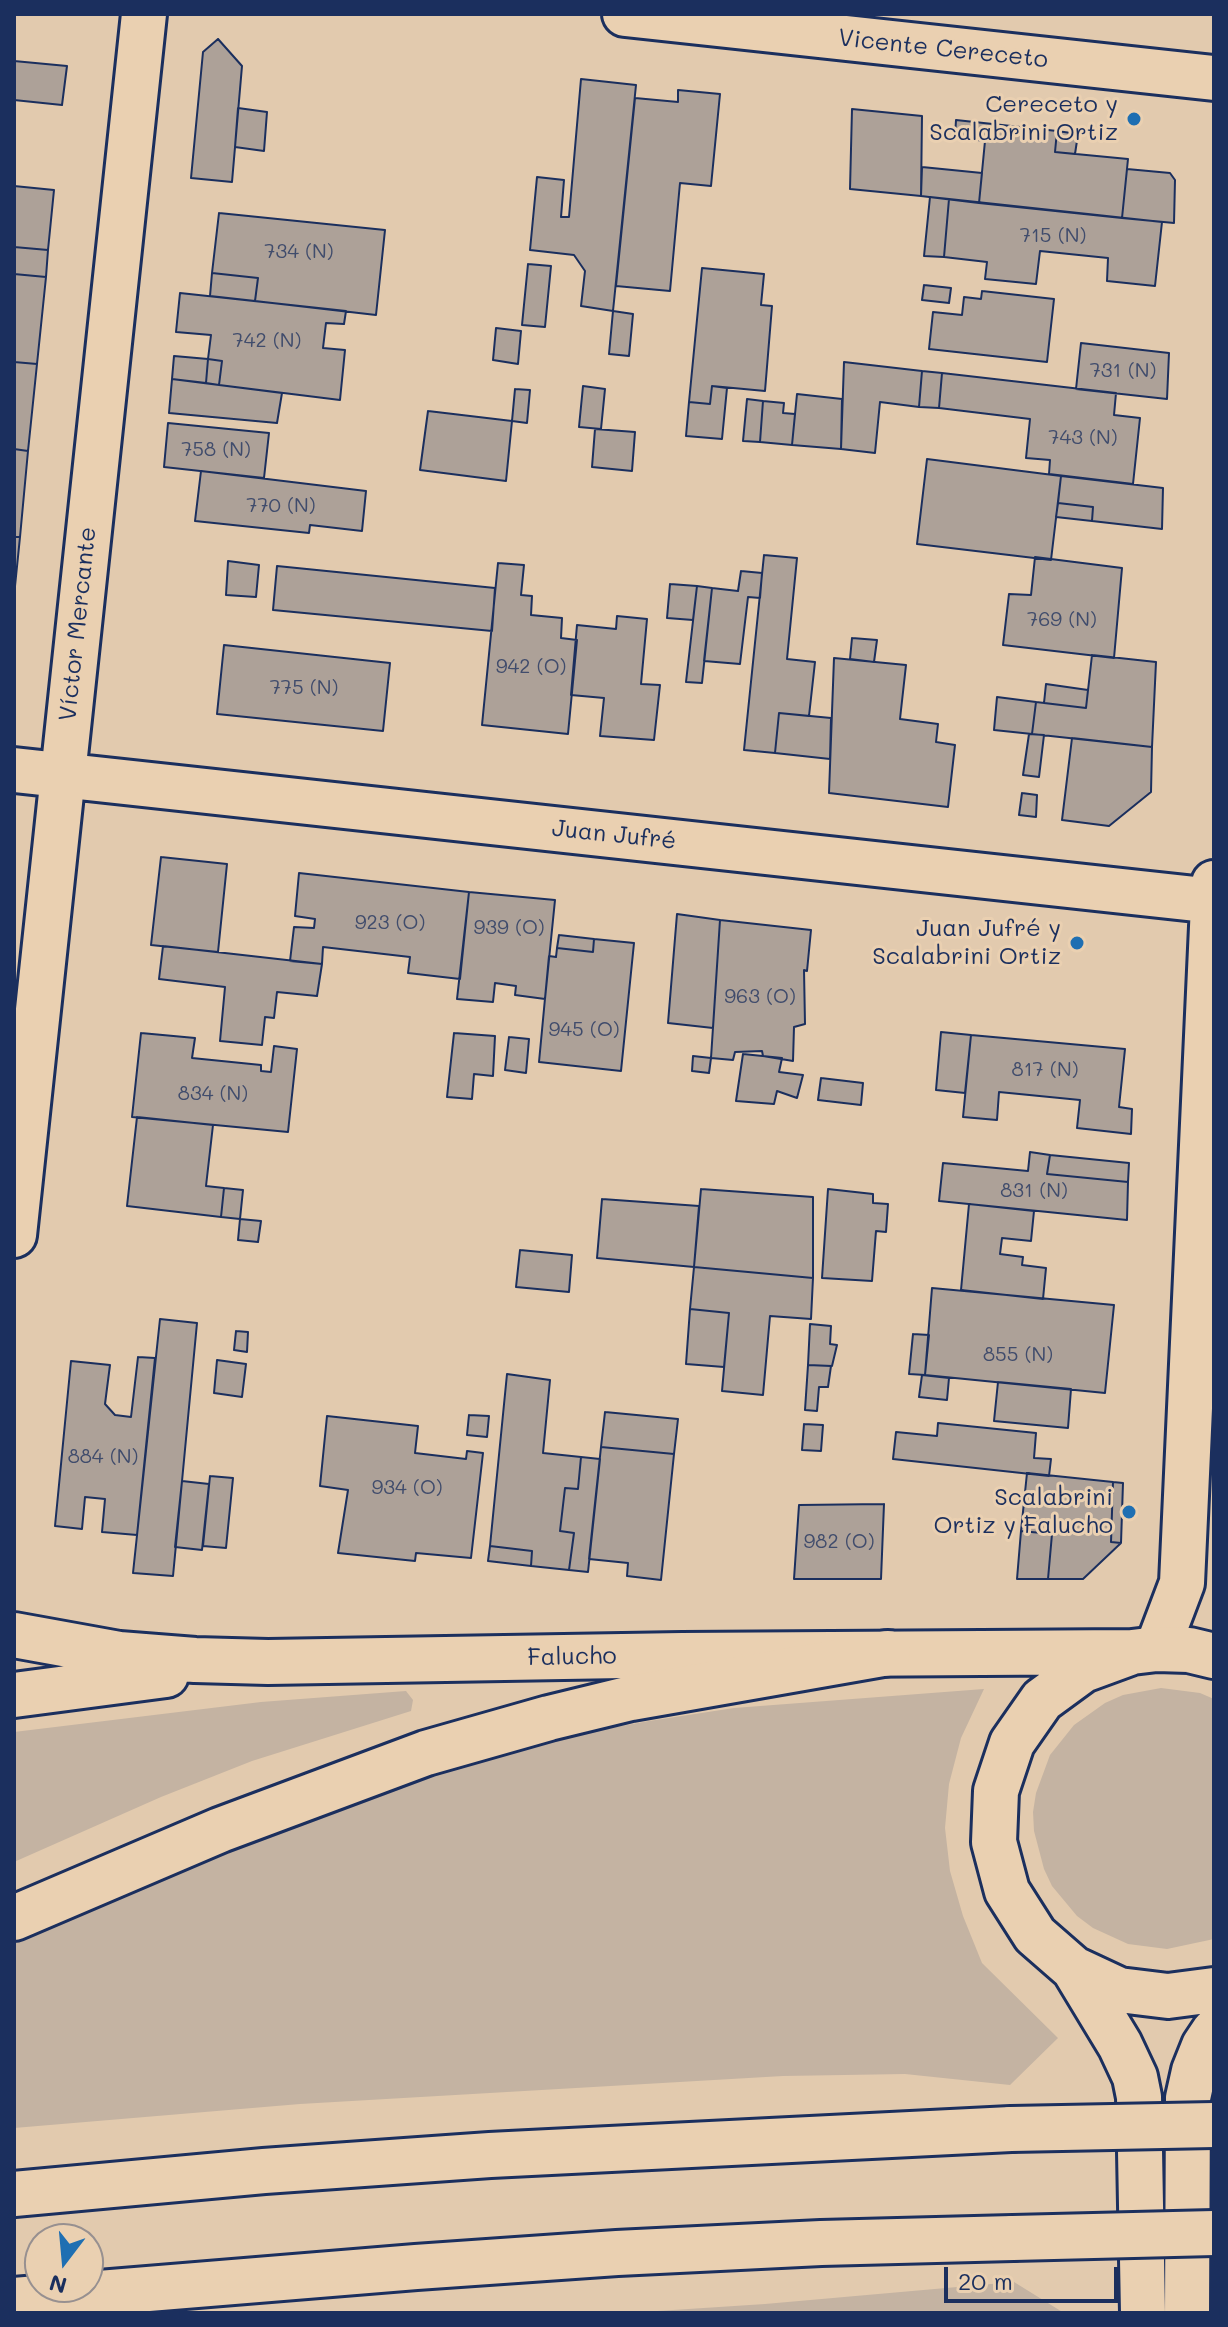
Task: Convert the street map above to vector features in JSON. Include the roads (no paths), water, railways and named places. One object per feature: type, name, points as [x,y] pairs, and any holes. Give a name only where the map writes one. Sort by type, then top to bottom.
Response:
[{"type":"main road","name":"Víctor Mercante","points":[[14,1235],[144,14]]},
{"type":"main road","name":"Vicente Cereceto","points":[[625,14],[1214,78]]},
{"type":"main road","name":"Juan Jufré","points":[[14,770],[1214,901]]},
{"type":"main road","points":[[1214,883],[1181,1651],[1083,1670],[1042,1700],[1012,1743],[996,1791],[994,1842],[1007,1891],[1035,1935],[1074,1969],[1119,1990],[1168,1996],[1214,1990]]},
{"type":"main road","name":"Falucho","points":[[14,1635],[119,1654],[268,1662],[1181,1651]]},
{"type":"main road","points":[[14,1918],[220,1830],[426,1753],[631,1698],[888,1653]]},
{"type":"main road","points":[[14,1695],[268,1662]]},
{"type":"main road","points":[[1074,1969],[1120,2045],[1137,2087],[1143,2313]]},
{"type":"main road","points":[[1187,2313],[1188,2098],[1199,2059],[1214,2031]]},
{"type":"main road","points":[[14,2194],[264,2171],[505,2154],[1011,2129],[1214,2125]]},
{"type":"main road","points":[[14,2300],[617,2253],[821,2243],[1214,2233]]},
{"type":"place","name":"Cereceto y Scalabrini Ortiz","points":[[1134,119]]},
{"type":"place","name":"Juan Jufré y Scalabrini Ortiz","points":[[1077,943]]},
{"type":"place","name":"Scalabrini Ortiz y Falucho","points":[[1129,1512]]}]
